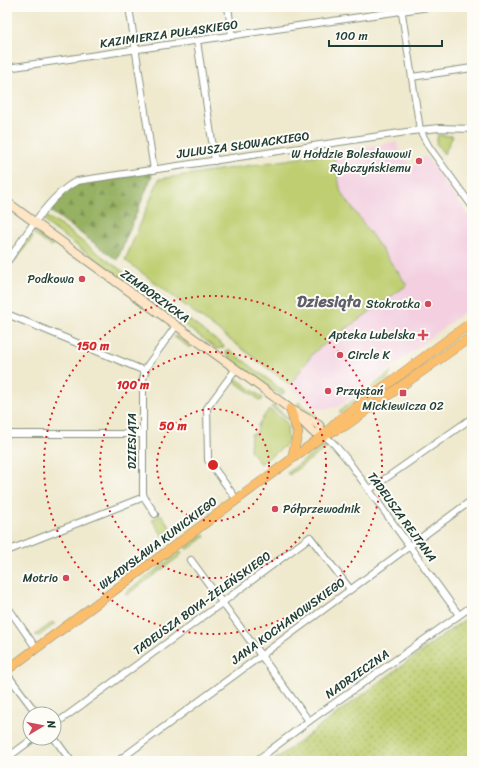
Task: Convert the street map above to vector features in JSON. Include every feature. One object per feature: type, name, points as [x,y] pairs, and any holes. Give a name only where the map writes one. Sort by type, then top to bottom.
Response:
[{"type":"main road","name":"WŁADYSŁAWA KUNICKIEGO","points":[[7,670],[324,435],[340,419],[472,322]]},
{"type":"main road","name":"WŁADYSŁAWA KUNICKIEGO","points":[[324,435],[345,426],[472,336]]},
{"type":"main road","points":[[290,409],[298,432],[292,458]]},
{"type":"street","points":[[129,7],[154,170]]},
{"type":"street","points":[[228,7],[232,36]]},
{"type":"street","name":"KAZIMIERZA PUŁASKIEGO","points":[[7,68],[232,36],[402,9],[429,7]]},
{"type":"street","points":[[402,9],[420,130],[429,147],[472,206]]},
{"type":"street","points":[[197,41],[215,161]]},
{"type":"street","points":[[412,77],[472,68]]},
{"type":"street","name":"JULIUSZA SŁOWACKIEGO","points":[[7,262],[35,223],[64,188],[70,184],[86,179],[420,130],[439,128],[472,129]]},
{"type":"street","name":"ZEMBORZYCKA","points":[[7,202],[290,409],[313,432],[324,435]]},
{"type":"street","points":[[7,314],[145,371]]},
{"type":"street","name":"DZIESIĄTA","points":[[144,497],[142,434],[143,379],[147,366],[176,326]]},
{"type":"street","points":[[235,370],[207,408],[208,460],[237,500]]},
{"type":"street","points":[[369,490],[472,418]]},
{"type":"street","points":[[7,434],[142,434]]},
{"type":"street","name":"TADEUSZA REJTANA","points":[[324,435],[334,444],[369,490],[459,615]]},
{"type":"street","points":[[7,551],[144,497],[155,514]]},
{"type":"street","name":"JANA KOCHANOWSKIEGO","points":[[118,761],[472,500]]},
{"type":"street","name":"TADEUSZA BOYA-ŻELEŃSKIEGO","points":[[62,719],[310,537],[350,589]]},
{"type":"street","points":[[191,560],[309,721]]},
{"type":"street","points":[[7,606],[36,648]]},
{"type":"street","name":"NADRZECZNA","points":[[256,761],[309,721],[472,606]]},
{"type":"street","points":[[7,674],[31,706]]},
{"type":"street","points":[[7,758],[23,746]]},
{"type":"street","points":[[60,746],[71,761]]},
{"type":"shaded area","points":[[397,142],[398,148],[412,167],[425,156],[472,220],[472,306],[343,404],[324,409],[315,408],[289,387],[314,352],[407,285],[341,192],[333,151]]},
{"type":"green space","points":[[438,135],[453,136],[444,154],[436,143]]},
{"type":"green space","points":[[333,153],[341,192],[407,285],[314,352],[290,385],[125,260],[159,179]]},
{"type":"green space","points":[[151,172],[152,176],[117,260],[49,210],[68,191],[79,184]]},
{"type":"green space","points":[[45,216],[57,223],[137,282],[134,287],[47,224],[44,220]]},
{"type":"green space","points":[[36,232],[53,245],[51,247],[33,233]]},
{"type":"green space","points":[[31,234],[33,237],[14,262],[11,261]]},
{"type":"green space","points":[[151,293],[161,302],[165,302],[224,346],[223,348],[217,349],[148,298]]},
{"type":"green space","points":[[177,336],[192,346],[190,348],[174,337]]},
{"type":"green space","points":[[228,349],[285,392],[283,394],[279,394],[228,357],[226,353]]},
{"type":"green space","points":[[391,372],[387,380],[340,414],[340,410]]},
{"type":"green space","points":[[235,379],[263,398],[261,401],[235,382]]},
{"type":"green space","points":[[298,402],[316,416],[316,419],[300,410]]},
{"type":"green space","points":[[273,405],[292,421],[295,432],[291,433],[291,422],[271,407]]},
{"type":"green space","points":[[269,409],[287,423],[288,441],[285,446],[260,464],[250,450],[251,434],[257,433],[258,425]]},
{"type":"green space","points":[[324,445],[329,446],[289,475],[287,473]]},
{"type":"green space","points":[[208,507],[211,510],[196,521],[194,517]]},
{"type":"green space","points":[[161,514],[172,530],[163,536],[152,520]]},
{"type":"green space","points":[[203,534],[205,537],[190,548],[185,548]]},
{"type":"green space","points":[[181,551],[180,556],[127,595],[125,593]]},
{"type":"green space","points":[[472,614],[472,761],[273,761]]},
{"type":"green space","points":[[53,622],[55,624],[39,636],[35,635]]},
{"type":"place","name":"W Hołdzie Bolesławowi Rybczyńskiemu","points":[[419,161]]},
{"type":"place","name":"Podkowa","points":[[82,279]]},
{"type":"place","name":"Stokrotka","points":[[428,304]]},
{"type":"place","name":"Apteka Lubelska","points":[[423,335]]},
{"type":"place","name":"Circle K","points":[[340,355]]},
{"type":"place","name":"Przystań","points":[[328,391]]},
{"type":"place","name":"Mickiewicza 02","points":[[403,393]]},
{"type":"place","name":"Półprzewodnik","points":[[275,509]]},
{"type":"place","name":"Motrio","points":[[66,578]]},
{"type":"district","name":"Dziesiąta","points":[[329,301]]}]
